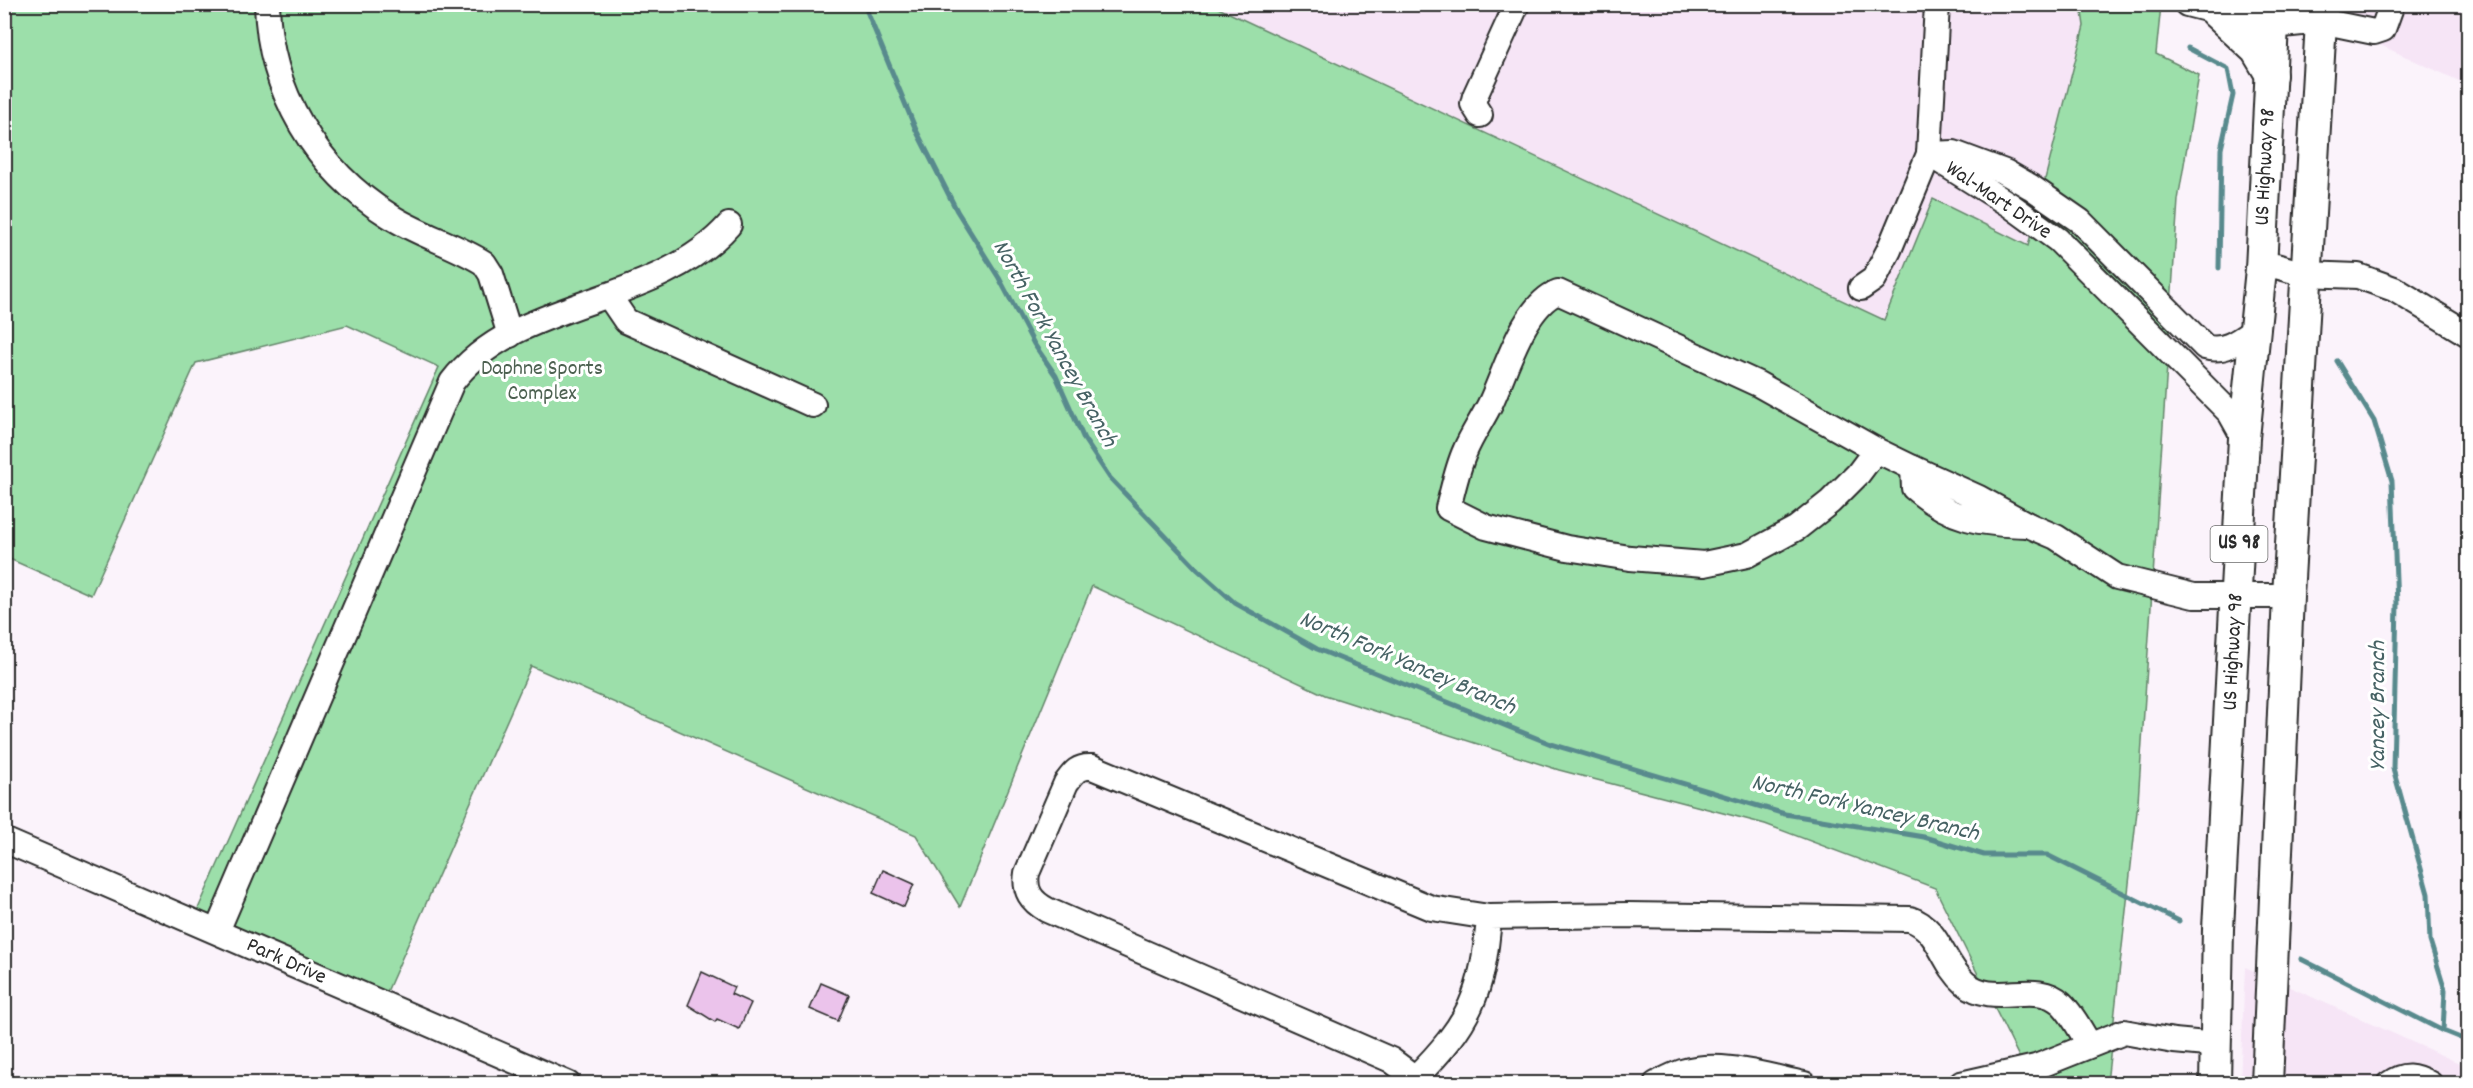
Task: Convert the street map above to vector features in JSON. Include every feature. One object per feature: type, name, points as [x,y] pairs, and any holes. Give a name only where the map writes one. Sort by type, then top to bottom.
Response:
[{"type":"main road","points":[[2210,7],[2256,50],[2271,75]]},
{"type":"main road","name":"US Highway 98","points":[[2267,1083],[2288,596],[2321,13]]},
{"type":"main road","name":"US Highway 98","points":[[2215,1083],[2218,929],[2244,438],[2261,270],[2274,15]]},
{"type":"street","points":[[267,4],[268,27],[278,75],[300,127],[332,169],[372,205],[392,218],[484,263],[491,274],[510,335]]},
{"type":"street","points":[[1480,115],[1473,104],[1475,96],[1517,4]]},
{"type":"street","points":[[1861,288],[1874,279],[1889,250],[1929,154],[1937,4]]},
{"type":"street","points":[[2210,7],[2274,15],[2321,13],[2374,32],[2384,29],[2392,4]]},
{"type":"street","name":"Wal-Mart Drive","points":[[1929,154],[1954,153],[2005,172],[2080,221],[2205,347],[2217,351],[2235,344],[2256,329]]},
{"type":"street","name":"Wal-Mart Drive","points":[[1929,154],[2010,205],[2058,240],[2230,413],[2244,438]]},
{"type":"street","points":[[217,931],[452,382],[467,363],[490,345],[646,282],[711,245],[729,225]]},
{"type":"street","points":[[2261,270],[2276,266],[2305,274],[2358,276],[2394,289],[2469,334]]},
{"type":"street","points":[[1876,450],[1858,474],[1830,502],[1797,528],[1747,555],[1704,564],[1630,558],[1567,548],[1486,527],[1448,508],[1464,452],[1490,405],[1522,331],[1539,304],[1548,296],[1558,292],[1758,384],[1876,450],[2056,537],[2117,577],[2171,588],[2194,596],[2237,594],[2288,596]]},
{"type":"street","points":[[609,296],[626,321],[813,405]]},
{"type":"street","points":[[1489,917],[1483,972],[1471,1009],[1443,1048],[1413,1081],[1391,1060],[1035,903],[1025,883],[1059,796],[1074,772],[1082,766],[1092,767],[1431,908],[1489,917],[1628,915],[1910,919],[1923,923],[1930,930],[1947,962],[1965,983],[1983,993],[1998,996],[2045,993],[2062,1004],[2090,1046]]},
{"type":"street","name":"Park Drive","points":[[4,840],[568,1083]]},
{"type":"street","points":[[1961,1083],[2036,1067],[2124,1032],[2174,1041],[2217,1045]]},
{"type":"street","points":[[1656,1083],[1683,1072],[1702,1069],[1760,1073],[1804,1083]]},
{"type":"street","points":[[2389,1083],[2402,1075],[2418,1077],[2430,1083]]},
{"type":"shaded area","points":[[2081,4],[2084,26],[2028,246],[1933,199],[1884,320],[1212,5]]},
{"type":"shaded area","points":[[2290,5],[2468,5],[2468,85],[2356,34]]},
{"type":"shaded area","points":[[2245,967],[2468,1067],[2468,1083],[2240,1084]]},
{"type":"green space","name":"Daphne Sports Complex","points":[[5,5],[1212,5],[1884,320],[1933,199],[2028,246],[2084,26],[2081,5],[2161,5],[2156,54],[2199,75],[2178,200],[2138,802],[2107,1083],[2032,1083],[1935,888],[1765,824],[1559,770],[1325,695],[1092,586],[960,907],[916,835],[531,666],[382,1003],[193,920],[439,367],[347,325],[196,363],[91,595],[5,557]]},
{"type":"building","points":[[883,870],[914,884],[904,907],[873,893]]},
{"type":"building","points":[[702,972],[734,987],[731,994],[751,1003],[739,1029],[717,1019],[715,1022],[688,1005]]},
{"type":"building","points":[[821,983],[849,995],[838,1021],[810,1009]]},
{"type":"waterway","name":"North Fork Yancey Branch","points":[[864,4],[916,130],[957,211],[999,278],[1034,344],[1056,376],[1084,439],[1110,478],[1198,570],[1235,603],[1317,649],[1551,744],[1785,814],[1924,837],[1984,855],[2047,855],[2179,921]]},
{"type":"waterway","name":"Yancey Branch","points":[[2188,48],[2228,69],[2233,95],[2221,149],[2219,268]]},
{"type":"waterway","name":"Yancey Branch","points":[[2337,361],[2374,421],[2392,481],[2397,604],[2393,768],[2428,894],[2430,941],[2445,990],[2443,1031],[2468,1041]]},
{"type":"waterway","name":"North Fork Yancey Branch","points":[[2301,959],[2443,1031]]}]
